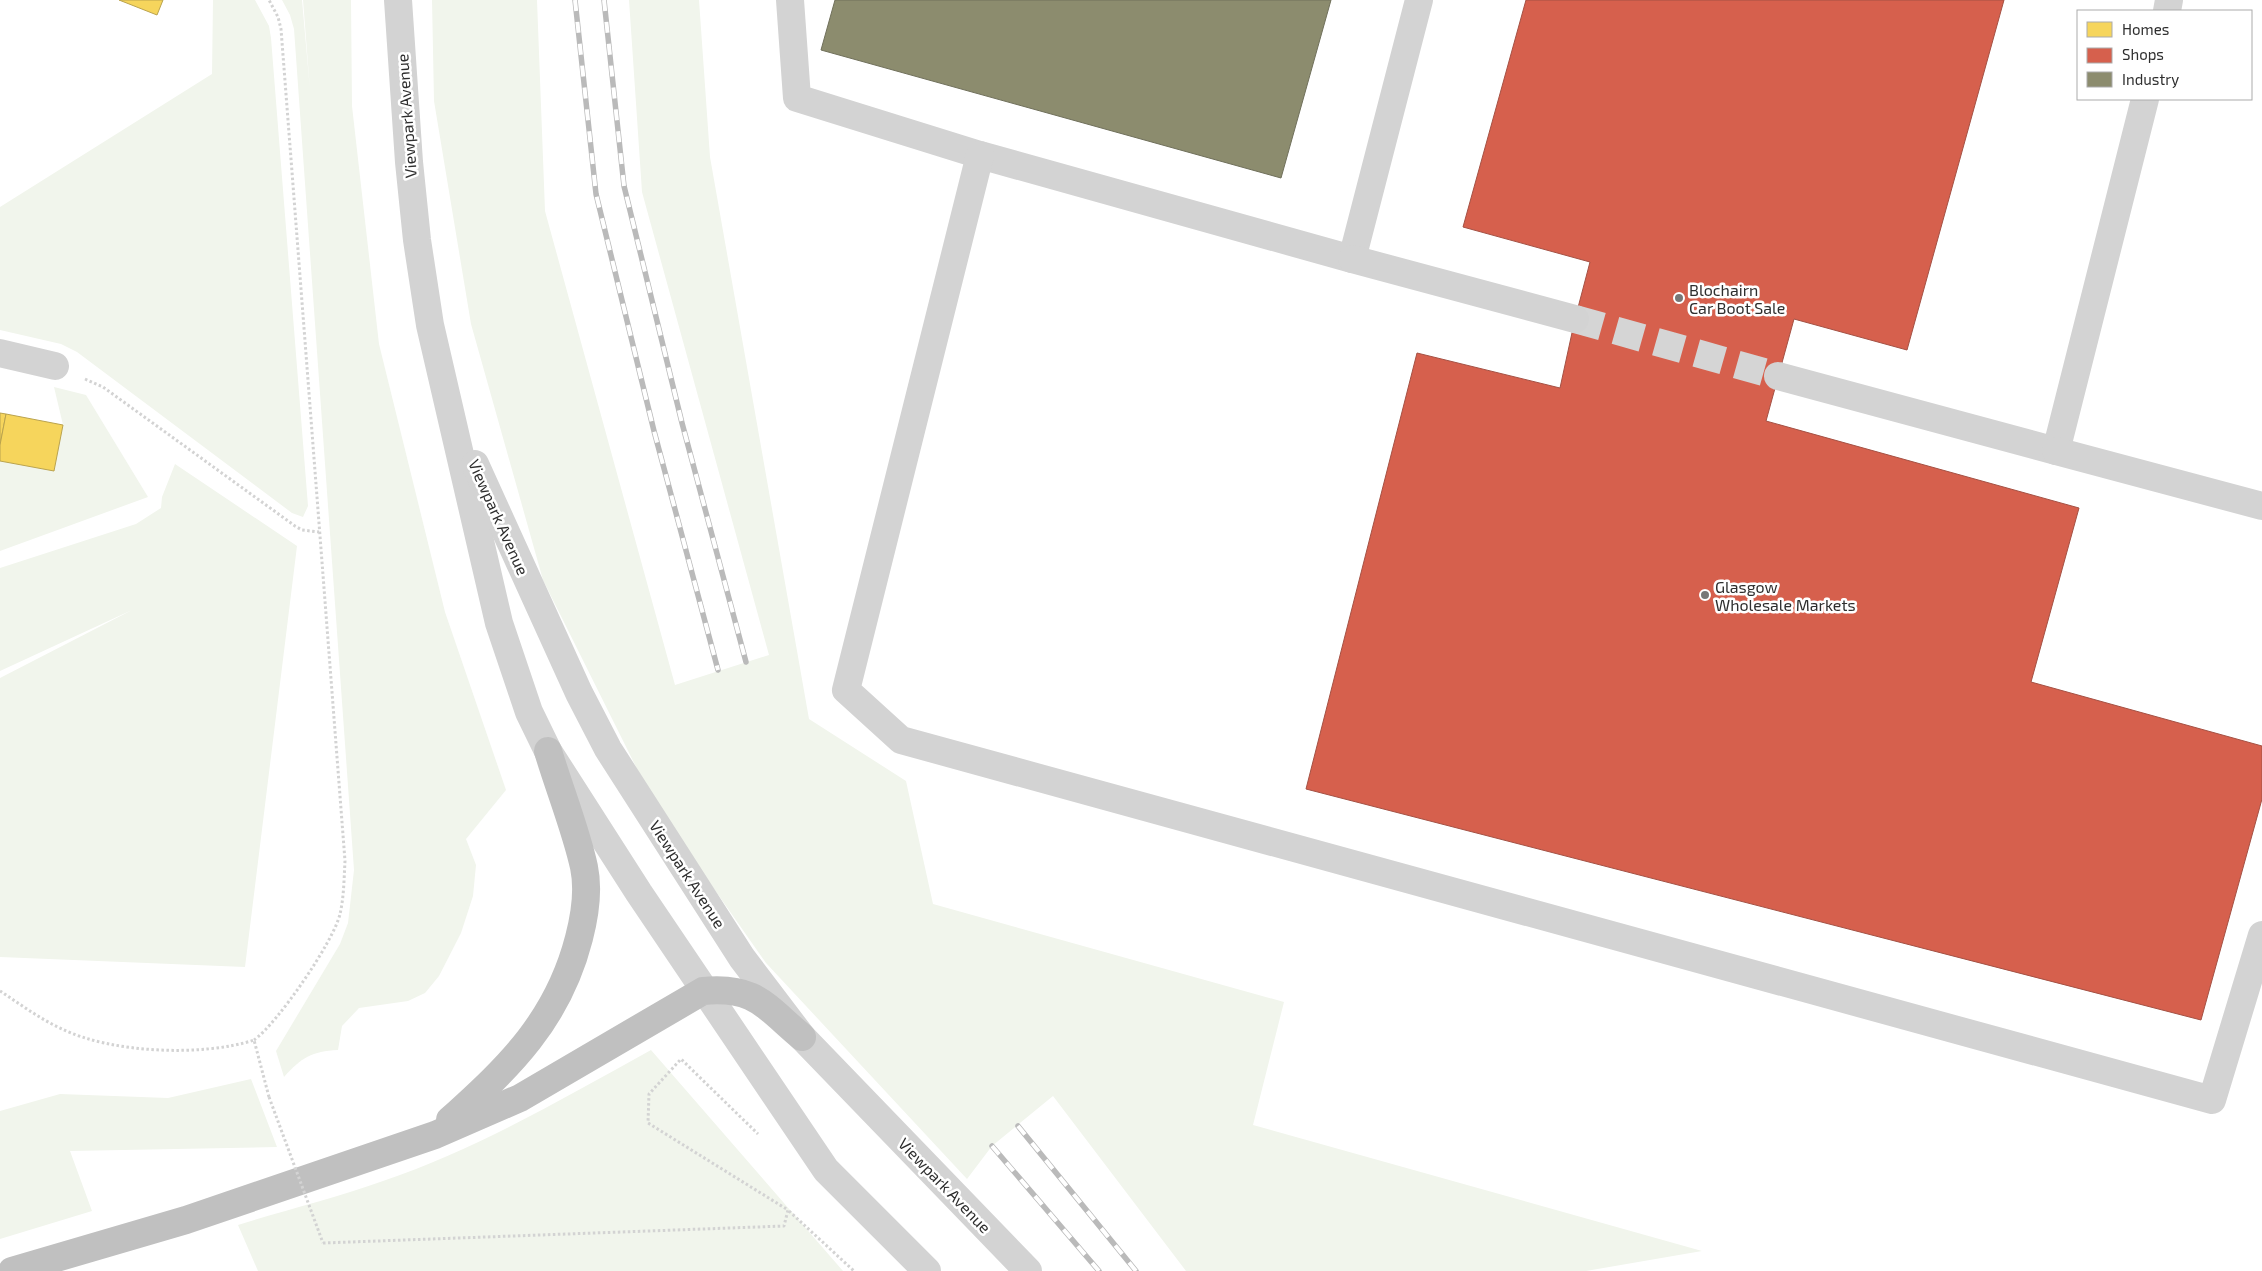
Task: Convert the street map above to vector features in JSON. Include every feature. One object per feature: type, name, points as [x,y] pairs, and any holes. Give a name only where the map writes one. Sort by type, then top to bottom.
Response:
[{"type":"highway","points":[[435,1135],[504,1072],[525,1046],[553,1005],[570,969],[584,919],[586,894],[584,868],[548,751]]},
{"type":"highway","points":[[12,1271],[186,1220],[435,1135],[520,1098],[703,991],[729,989],[755,997],[802,1037]]},
{"type":"street","name":"Viewpark Avenue","points":[[398,0],[408,162],[416,240],[430,325],[499,623],[529,712],[548,751],[703,991],[826,1170],[927,1271]]},
{"type":"street","points":[[790,0],[797,98],[980,155],[1575,319]]},
{"type":"street","points":[[1352,259],[1420,0]]},
{"type":"street","points":[[2056,451],[2144,100]]},
{"type":"street","points":[[980,155],[846,690],[902,740],[2212,1100],[2262,934]]},
{"type":"street","points":[[0,353],[55,366]]},
{"type":"street","points":[[1778,376],[2262,506]]},
{"type":"street","name":"Viewpark Avenue","points":[[449,408],[579,694],[608,749],[742,958],[802,1037],[1028,1271]]},
{"type":"path","points":[[0,991],[62,1030],[81,1037],[124,1046],[186,1050],[237,1046],[254,1040],[275,1022],[330,939],[340,915],[344,860],[281,29],[278,17],[269,0]]},
{"type":"path","points":[[55,366],[103,387],[295,526],[302,530],[319,532]]},
{"type":"path","points":[[254,1040],[269,1097],[323,1243],[784,1226],[788,1210]]},
{"type":"path","points":[[765,1141],[681,1059],[650,1094],[648,1123],[788,1210],[854,1271]]},
{"type":"shaded area","points":[[213,0],[255,0],[269,26],[308,506],[303,517],[292,513],[77,352],[61,344],[0,330],[0,207],[212,74]]},
{"type":"shaded area","points":[[282,0],[302,0],[310,90],[303,0],[351,0],[352,106],[379,344],[445,612],[506,790],[466,839],[476,865],[473,896],[461,933],[439,976],[425,993],[408,1001],[359,1008],[342,1026],[338,1050],[321,1052],[302,1060],[284,1077],[276,1051],[340,944],[348,923],[354,870],[294,29],[290,15]]},
{"type":"shaded area","points":[[432,0],[537,0],[545,211],[675,685],[769,655],[642,192],[629,0],[699,0],[710,157],[809,719],[906,781],[933,904],[1284,1002],[1253,1125],[1702,1251],[1586,1271],[1186,1271],[1053,1096],[992,1146],[967,1179],[766,963],[654,803],[543,580],[471,324],[434,101]]},
{"type":"shaded area","points":[[54,387],[86,395],[148,497],[0,551],[0,461],[54,471],[63,425]]},
{"type":"shaded area","points":[[175,464],[297,546],[245,967],[0,957],[0,678],[132,610],[0,671],[0,568],[136,524],[161,508],[162,497]]},
{"type":"shaded area","points":[[651,1050],[843,1271],[258,1271],[238,1225],[365,1187],[452,1154],[520,1122]]},
{"type":"shaded area","points":[[251,1079],[277,1147],[70,1151],[92,1211],[0,1239],[0,1111],[60,1094],[168,1098]]},
{"type":"building: Homes","points":[[119,0],[163,0],[157,15]]},
{"type":"building: Homes","points":[[0,413],[6,414],[0,445]]},
{"type":"building: Homes","points":[[6,414],[63,425],[54,471],[0,461],[0,445]]},
{"type":"building: Shops","name":"Glasgow Wholesale Markets","points":[[1526,0],[2004,0],[1907,350],[1794,319],[1766,421],[2079,508],[2031,682],[2262,746],[2262,799],[2201,1020],[1306,789],[1417,353],[1560,388],[1590,262],[1463,227]]},
{"type":"building: Industry","points":[[835,0],[1331,0],[1281,178],[821,50]]},
{"type":"tunnel","points":[[1575,319],[1778,376]]},
{"type":"railway","points":[[575,0],[596,194],[654,431],[718,670]]},
{"type":"railway","points":[[604,0],[624,186],[682,423],[746,662]]},
{"type":"railway","points":[[1018,1126],[1136,1271]]},
{"type":"railway","points":[[992,1146],[1099,1271]]},
{"type":"place","name":"Blochairn Car Boot Sale","points":[[1679,298]]},
{"type":"place","name":"Glasgow Wholesale Markets","points":[[1705,595]]}]
